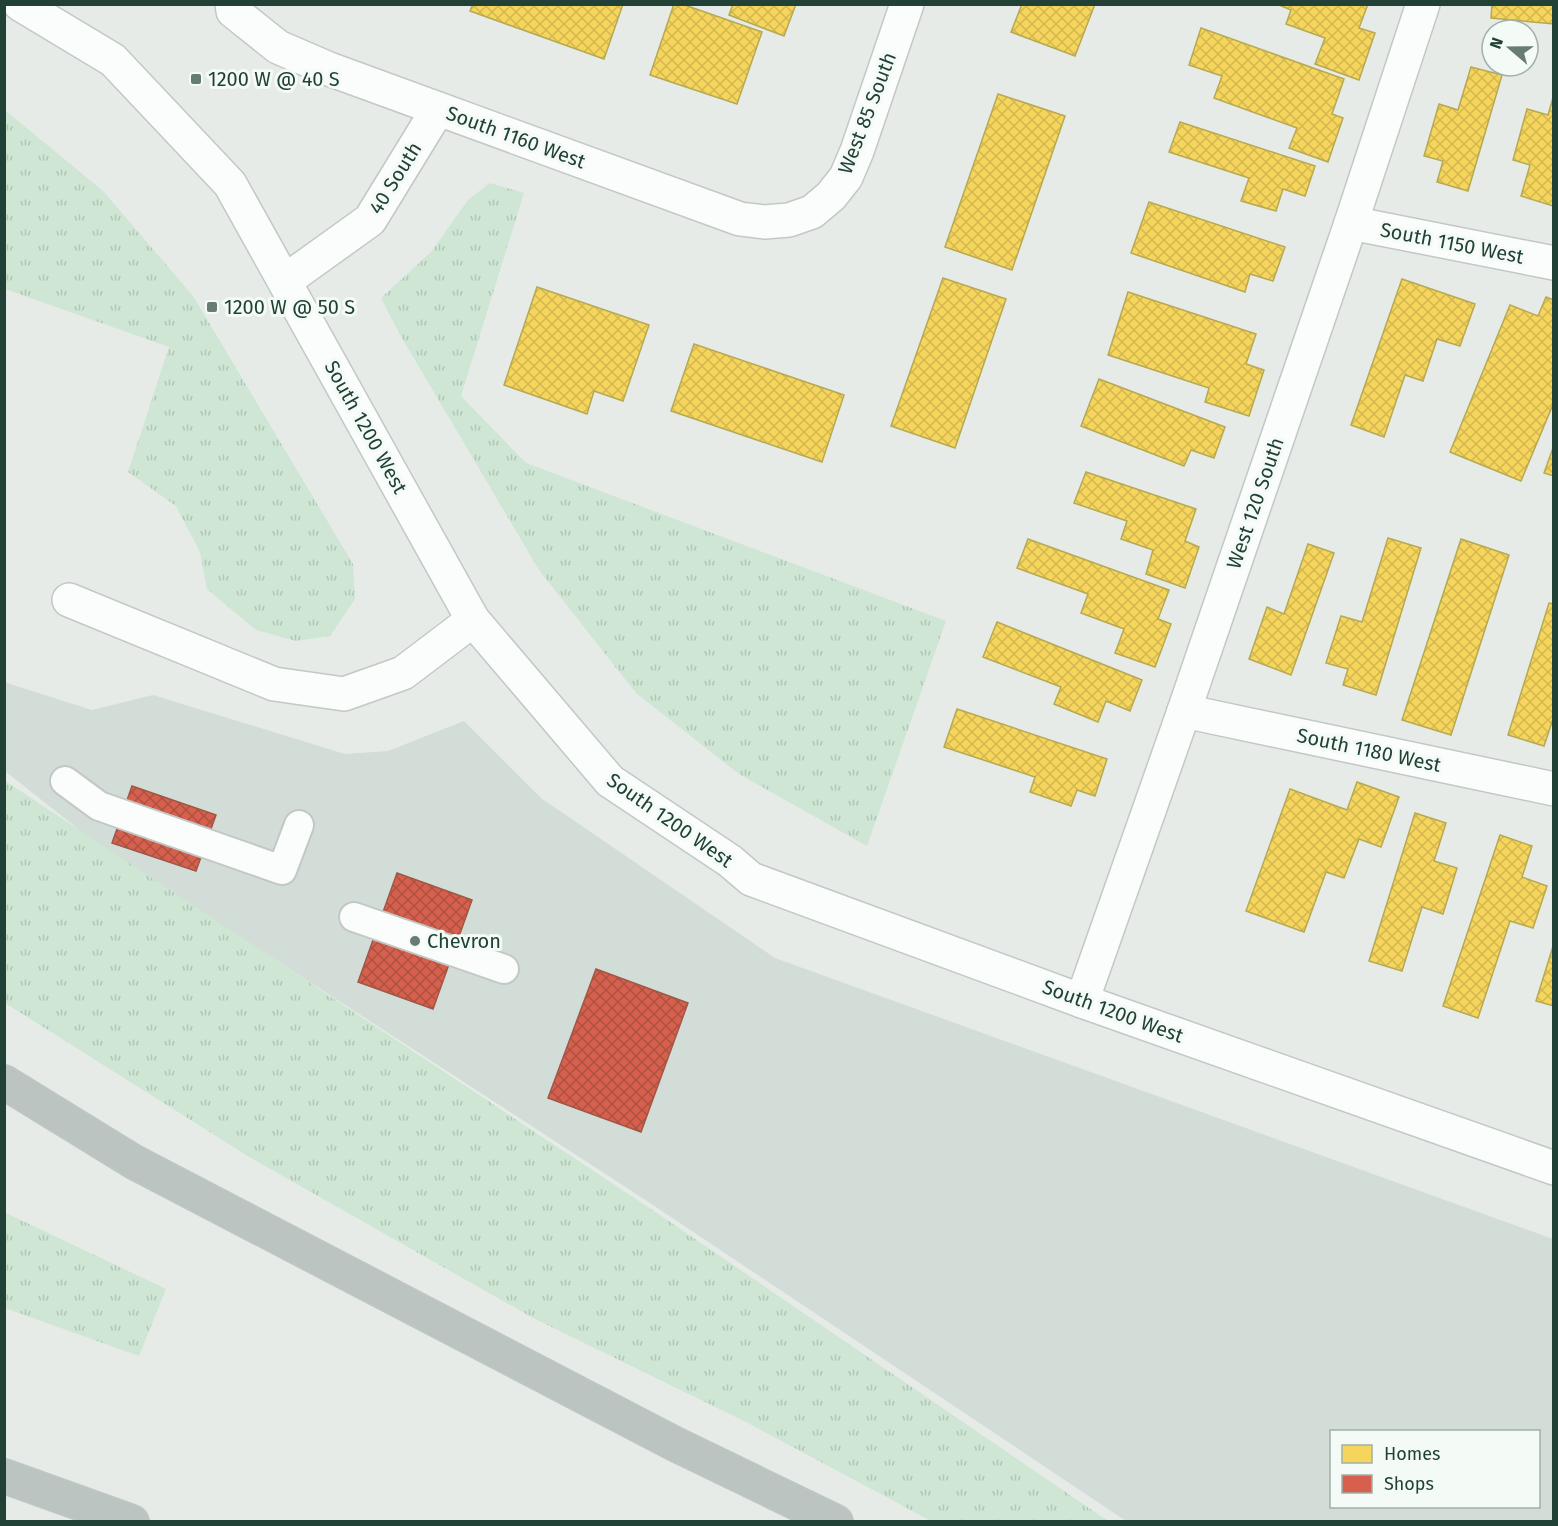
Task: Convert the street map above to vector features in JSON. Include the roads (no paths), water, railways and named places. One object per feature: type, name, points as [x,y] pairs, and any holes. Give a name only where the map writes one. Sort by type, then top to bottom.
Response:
[{"type":"highway","points":[[4,1082],[134,1162],[675,1444],[836,1521]]},
{"type":"highway","points":[[4,1476],[132,1521]]},
{"type":"street","name":"South 1200 West","points":[[20,4],[113,60],[230,184],[473,621],[610,781],[730,861],[751,879],[1082,1001],[1554,1168]]},
{"type":"street","name":"West 85 South","points":[[812,212],[831,196],[846,177],[907,4]]},
{"type":"street","name":"West 120 South","points":[[1082,1001],[1184,711],[1423,4]]},
{"type":"street","name":"South 1160 West","points":[[232,8],[278,47],[329,69],[740,219],[764,222],[781,221],[812,212]]},
{"type":"street","name":"40 South","points":[[285,281],[370,220],[438,109]]},
{"type":"street","name":"South 1150 West","points":[[1350,223],[1554,263]]},
{"type":"street","points":[[69,600],[274,684],[344,694],[403,673],[473,621]]},
{"type":"street","name":"South 1180 West","points":[[1184,711],[1554,789]]},
{"type":"lane","points":[[65,781],[99,806],[282,870],[298,825]]},
{"type":"lane","points":[[354,917],[504,969]]},
{"type":"place","name":"1200 W @ 40 S","points":[[196,79]]},
{"type":"place","name":"1200 W @ 50 S","points":[[212,307]]},
{"type":"place","name":"Chevron","points":[[415,941]]}]
